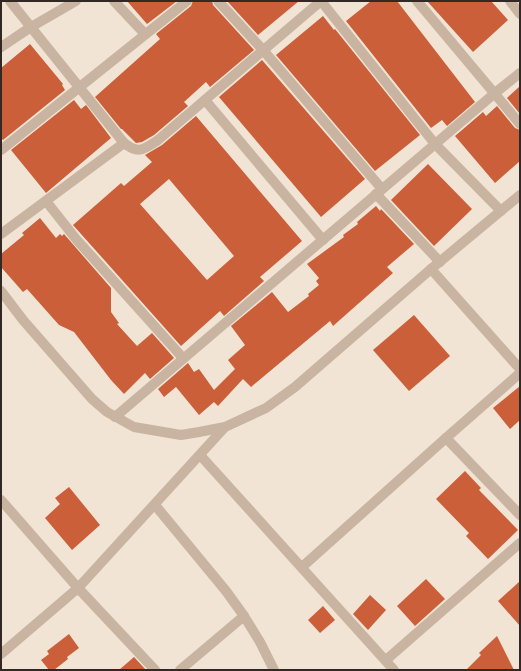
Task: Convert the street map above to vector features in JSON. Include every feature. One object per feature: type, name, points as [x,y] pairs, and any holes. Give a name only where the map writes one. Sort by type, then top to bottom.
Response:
[{"type":"street","points":[[10,1],[124,143],[132,149],[144,149],[158,140],[321,1],[435,144],[501,211]]},
{"type":"street","points":[[1,47],[31,27],[76,1]]},
{"type":"street","points":[[114,1],[145,34]]},
{"type":"street","points":[[1,150],[187,1]]},
{"type":"street","points":[[218,1],[263,50],[379,192],[440,262]]},
{"type":"street","points":[[417,1],[520,124]]},
{"type":"street","points":[[115,417],[520,73]]},
{"type":"street","points":[[205,100],[323,240]]},
{"type":"street","points":[[1,234],[124,143]]},
{"type":"street","points":[[1,290],[24,320],[92,399],[115,417],[134,427],[180,435],[225,427],[266,408],[295,387],[431,269],[520,195]]},
{"type":"street","points":[[46,201],[76,239],[183,358]]},
{"type":"street","points":[[431,269],[520,369]]},
{"type":"street","points":[[302,567],[520,374]]},
{"type":"street","points":[[1,654],[78,588],[225,427]]},
{"type":"street","points":[[446,438],[520,515]]},
{"type":"street","points":[[200,455],[394,670]]},
{"type":"street","points":[[1,500],[78,588],[155,670]]},
{"type":"street","points":[[154,505],[226,591],[260,642],[274,670]]},
{"type":"street","points":[[386,660],[520,543]]},
{"type":"street","points":[[180,670],[244,616]]},
{"type":"building","points":[[127,1],[177,1],[147,24]]},
{"type":"building","points":[[193,1],[212,1],[213,5],[254,50],[210,87],[206,82],[184,102],[188,106],[154,135],[142,142],[136,143],[121,129],[95,97],[160,39],[156,34],[191,6]]},
{"type":"building","points":[[227,1],[299,1],[258,35]]},
{"type":"building","points":[[371,1],[397,1],[475,102],[447,126],[442,120],[431,128],[346,21]]},
{"type":"building","points":[[427,1],[491,1],[508,20],[473,52]]},
{"type":"building","points":[[323,16],[420,135],[375,171],[276,55]]},
{"type":"building","points":[[30,44],[63,84],[62,85],[65,90],[3,140],[1,138],[1,68]]},
{"type":"building","points":[[262,60],[365,179],[321,217],[219,97]]},
{"type":"building","points":[[520,86],[520,114],[507,98]]},
{"type":"building","points":[[74,100],[81,109],[86,105],[111,138],[46,193],[11,150]]},
{"type":"building","points":[[497,106],[515,128],[520,130],[520,161],[495,183],[455,136],[483,112],[486,116]]},
{"type":"building","points":[[196,116],[302,241],[260,277],[264,281],[224,316],[220,311],[181,346],[73,225],[121,183],[124,186],[152,162],[145,155],[162,145]],"holes":[[[169,179],[234,256],[207,280],[140,204]]]},
{"type":"building","points":[[428,164],[472,209],[434,246],[391,200]]},
{"type":"building","points":[[376,206],[380,211],[381,209],[414,244],[387,267],[393,273],[333,326],[330,321],[251,387],[243,379],[218,406],[214,402],[199,415],[176,387],[164,397],[158,389],[188,363],[194,372],[199,369],[214,390],[235,369],[228,360],[245,345],[231,326],[272,292],[288,312],[309,296],[308,294],[319,285],[316,281],[319,278],[307,264],[344,237],[343,235],[358,224],[357,222]]},
{"type":"building","points":[[40,218],[56,238],[60,234],[62,236],[64,234],[111,288],[111,312],[119,323],[117,324],[137,346],[152,333],[174,358],[150,379],[145,373],[124,394],[111,380],[74,332],[59,325],[27,289],[23,292],[1,267],[1,254],[24,235],[22,233]]},
{"type":"building","points":[[414,315],[450,356],[409,391],[373,350]]},
{"type":"building","points":[[520,386],[520,420],[510,429],[493,408]]},
{"type":"building","points":[[465,471],[481,488],[479,490],[518,530],[488,559],[466,536],[469,533],[436,499]]},
{"type":"building","points":[[69,487],[100,525],[72,550],[45,518],[60,504],[55,498]]},
{"type":"building","points":[[426,579],[445,599],[415,626],[397,606]]},
{"type":"building","points":[[520,581],[520,626],[498,601]]},
{"type":"building","points":[[370,595],[386,610],[368,630],[353,614]]},
{"type":"building","points":[[323,606],[335,620],[320,633],[308,620]]},
{"type":"building","points":[[69,634],[79,648],[54,670],[49,670],[41,660],[49,654],[47,651]]},
{"type":"building","points":[[497,636],[514,670],[466,670],[481,655],[479,653]]},
{"type":"building","points":[[134,657],[146,670],[119,670]]}]
